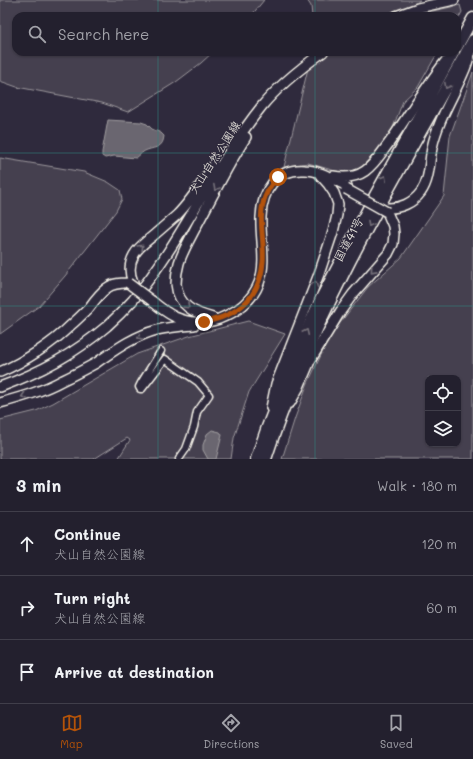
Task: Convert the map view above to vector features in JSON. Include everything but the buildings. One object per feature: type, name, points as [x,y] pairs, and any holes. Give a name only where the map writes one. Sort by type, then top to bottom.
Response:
[{"type":"highway","points":[[461,39],[473,18]]},
{"type":"highway","name":"国道41号","points":[[256,459],[355,254],[393,181],[473,40]]},
{"type":"highway","name":"国道41号","points":[[266,459],[271,428],[293,360],[321,298],[451,56]]},
{"type":"main road","points":[[407,12],[454,0]]},
{"type":"main road","points":[[387,210],[413,201],[425,184],[436,130],[465,69],[473,46]]},
{"type":"main road","name":"犬山自然公園線","points":[[0,387],[50,366],[76,350],[114,320],[132,301],[176,242],[215,174],[236,141],[262,105],[295,73],[318,56]]},
{"type":"main road","points":[[0,403],[29,394],[62,381],[94,364],[142,335],[156,330],[194,325],[217,320],[240,309],[254,294],[259,282],[263,262],[261,216],[264,199],[269,187],[278,177],[291,170],[306,170],[344,178],[352,177],[364,171],[373,164],[450,56]]},
{"type":"main road","points":[[130,282],[131,261],[135,253],[176,215],[194,195],[229,142],[247,120],[262,105]]},
{"type":"main road","points":[[217,320],[195,312],[183,302],[176,285],[176,273],[179,263],[207,206],[251,129],[262,105]]},
{"type":"main road","points":[[271,428],[276,384],[319,274],[337,215],[338,204],[334,193],[318,173]]},
{"type":"main road","points":[[271,428],[299,387],[310,361],[329,328],[353,294],[388,254],[393,244],[393,226],[387,210],[318,173]]},
{"type":"main road","points":[[0,372],[52,342],[71,326],[100,294],[108,287],[116,284],[130,282],[174,317],[185,321],[204,322]]},
{"type":"street","points":[[161,351],[139,387],[140,389],[142,389],[165,359],[198,382],[209,395],[197,412],[194,427],[186,449],[179,459]]},
{"type":"shaded area","points":[[0,0],[264,0],[254,12],[12,12],[12,56],[209,56],[176,82],[128,112],[102,103],[17,87],[0,81]]},
{"type":"shaded area","points":[[307,0],[420,0],[418,1],[419,12],[312,12],[311,6]]},
{"type":"shaded area","points":[[460,5],[462,12],[461,14],[461,12],[428,12]]},
{"type":"shaded area","points":[[311,56],[436,56],[418,87],[403,101],[389,138],[360,169],[342,173],[308,163],[284,167]]},
{"type":"shaded area","points":[[473,72],[473,459],[282,459],[307,385],[330,336],[368,287],[401,258],[444,196],[450,136]]},
{"type":"shaded area","points":[[108,120],[141,122],[147,124],[152,129],[164,136],[162,143],[161,145],[143,152],[136,158],[114,156],[105,158],[102,156],[102,152]]},
{"type":"shaded area","points":[[0,158],[84,172],[108,182],[120,190],[122,199],[116,211],[65,276],[39,306],[0,334]]},
{"type":"shaded area","points":[[248,321],[285,334],[249,392],[234,438],[231,459],[118,459],[130,440],[127,438],[94,459],[0,459],[0,420],[36,411],[53,403],[137,354],[189,336]]},
{"type":"shaded area","points":[[212,430],[220,432],[222,435],[216,459],[208,459],[203,450],[203,445],[207,434]]},
{"type":"route","points":[[204,322],[217,320],[240,309],[254,294],[259,282],[263,262],[261,216],[264,199],[269,187],[278,177]]}]
